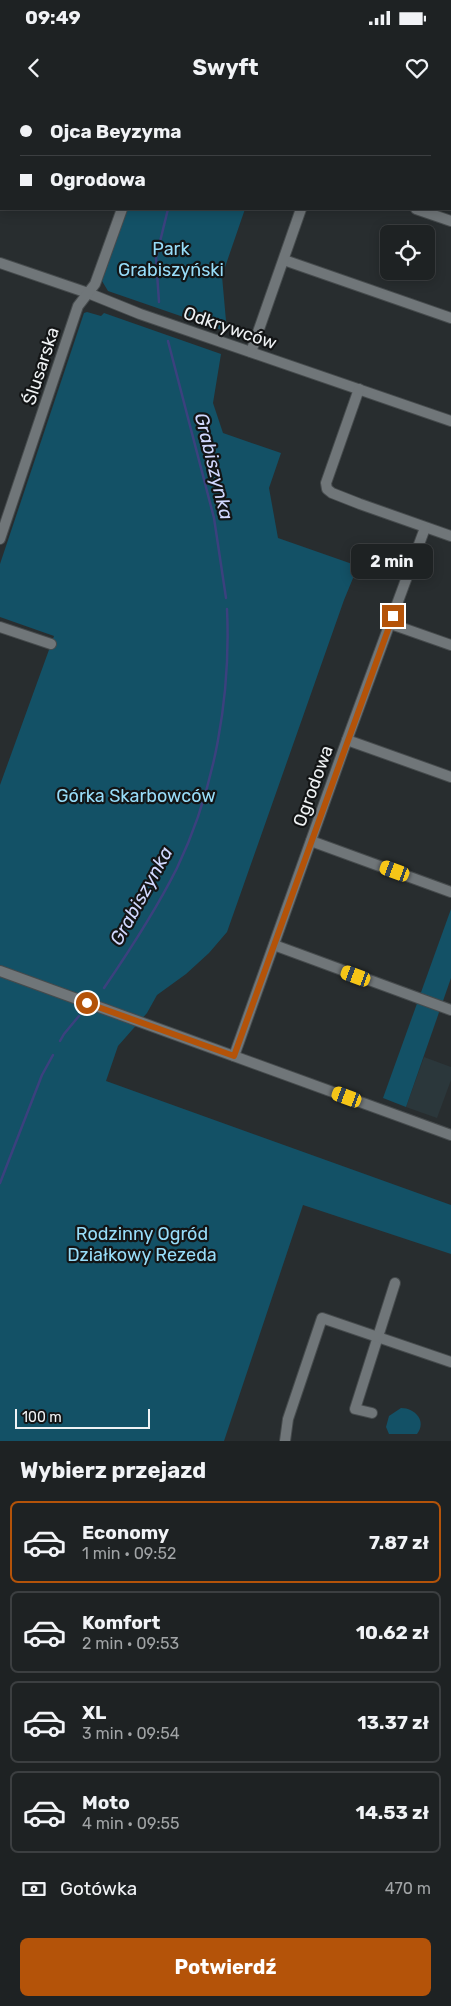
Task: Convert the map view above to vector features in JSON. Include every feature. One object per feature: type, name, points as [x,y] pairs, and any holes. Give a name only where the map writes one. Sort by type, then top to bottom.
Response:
[{"type":"street","name":"Ślusarska","points":[[0,539],[78,306],[95,284],[122,210]]},
{"type":"street","points":[[251,352],[301,210]]},
{"type":"street","points":[[419,210],[451,221]]},
{"type":"street","points":[[284,260],[451,318]]},
{"type":"street","name":"Odkrywców","points":[[0,263],[135,312],[451,421]]},
{"type":"street","points":[[359,389],[326,483],[327,489],[332,493],[360,504],[451,536]]},
{"type":"street","name":"Ogrodowa","points":[[234,1056],[425,528]]},
{"type":"street","points":[[390,624],[451,645]]},
{"type":"street","points":[[0,627],[51,644]]},
{"type":"street","points":[[347,740],[451,777]]},
{"type":"street","points":[[311,841],[451,892]]},
{"type":"street","points":[[274,946],[451,1010]]},
{"type":"street","points":[[0,972],[451,1135]]},
{"type":"street","points":[[372,1413],[355,1409],[395,1283]]},
{"type":"street","points":[[285,1441],[288,1420],[322,1318],[451,1362]]},
{"type":"shaded area","points":[[424,1057],[451,1067],[451,1080],[437,1118],[406,1107]]},
{"type":"green space","name":"Park Grabiszyński","points":[[127,210],[245,210],[222,276],[227,332],[108,291],[102,281]]},
{"type":"green space","points":[[87,312],[101,316],[104,313],[221,354],[213,403],[223,433],[281,453],[269,488],[278,538],[358,566],[344,600],[227,932],[209,953],[186,974],[157,995],[147,1013],[118,1046],[106,1081],[451,1205],[451,1254],[303,1205],[224,1441],[0,1441],[0,785],[54,636],[0,617],[0,564],[84,313]]},
{"type":"green space","points":[[451,909],[451,978],[406,1107],[383,1098]]},
{"type":"green space","points":[[401,1408],[411,1410],[418,1416],[421,1424],[417,1434],[389,1434],[386,1427],[389,1416]]},
{"type":"waterway","name":"Grabiszynka","points":[[159,302],[156,258],[168,210]]},
{"type":"waterway","name":"Grabiszynka","points":[[168,341],[214,518],[226,598]]},
{"type":"waterway","name":"Grabiszynka","points":[[104,988],[169,884],[190,838],[201,806],[211,774],[223,708],[228,642],[227,609]]},
{"type":"waterway","name":"Grabiszynka","points":[[60,1041],[79,1016]]},
{"type":"waterway","name":"Grabiszynka","points":[[0,1183],[42,1075],[53,1055]]},
{"type":"route","points":[[87,1003],[234,1056],[393,616]]},
{"type":"park label","name":"Górka Skarbowców","points":[[136,796]]},
{"type":"park label","name":"Rodzinny Ogród Działkowy Rezeda","points":[[142,1244]]}]
